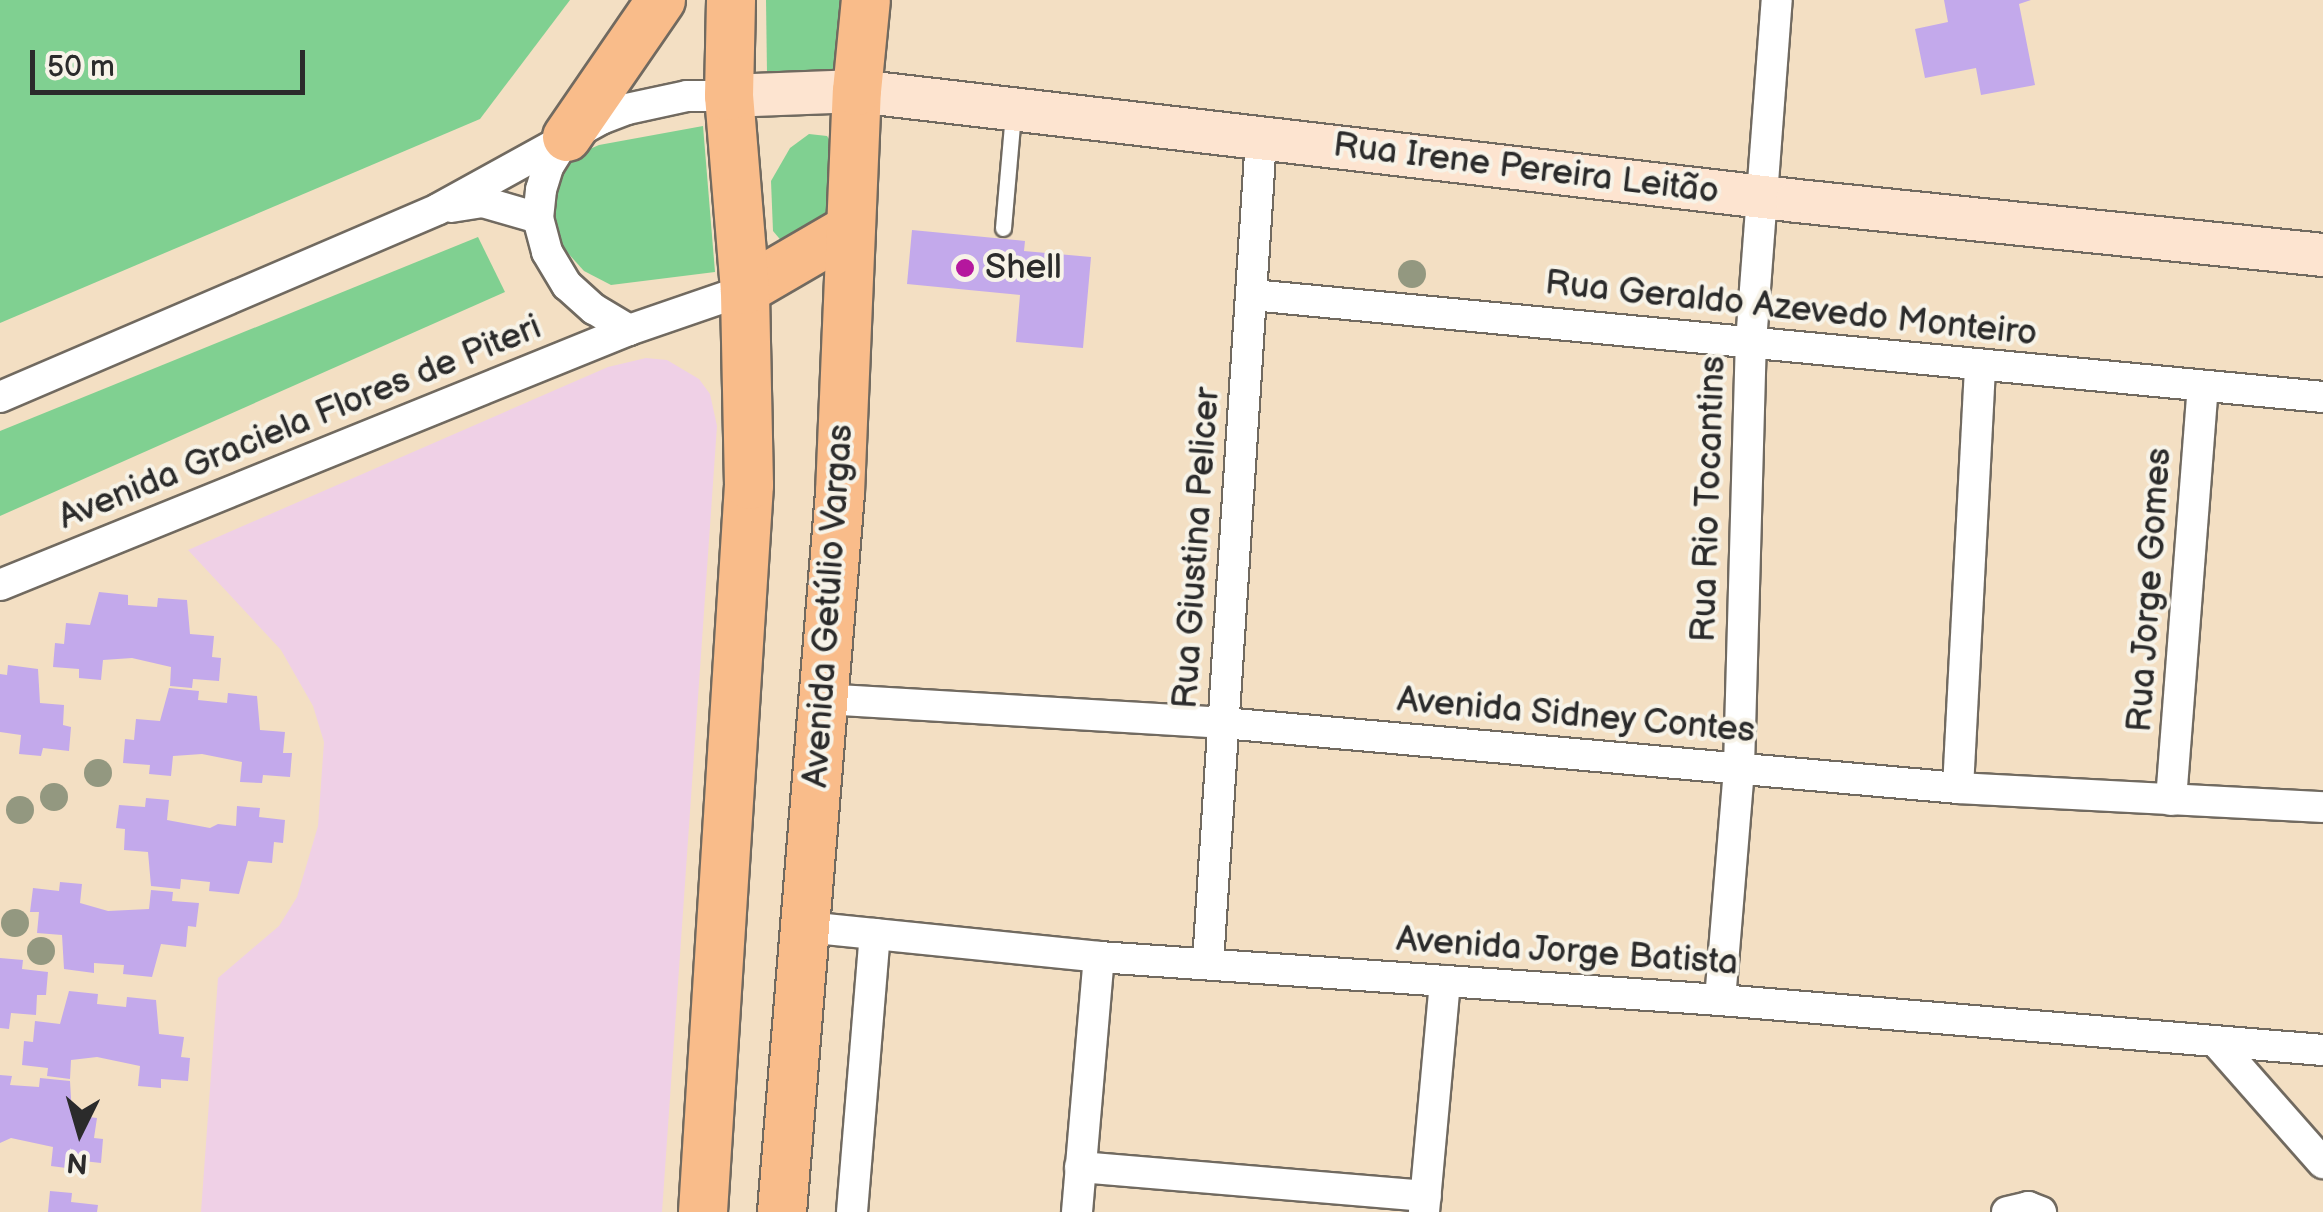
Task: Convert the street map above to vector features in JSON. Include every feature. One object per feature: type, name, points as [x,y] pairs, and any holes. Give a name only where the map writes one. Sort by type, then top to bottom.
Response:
[{"type":"main road","points":[[567,137],[660,0]]},
{"type":"main road","points":[[704,1212],[749,485],[745,290],[728,96],[731,0]]},
{"type":"main road","name":"Avenida Getúlio Vargas","points":[[782,1212],[840,493],[850,229],[866,0]]},
{"type":"main road","points":[[745,290],[850,229]]},
{"type":"street","name":"Rua Rio Tocantins","points":[[1720,1000],[1739,767],[1751,342],[1777,0]]},
{"type":"street","name":"Rua Irene Pereira Leitão","points":[[728,96],[858,91],[1760,196],[2323,255]]},
{"type":"street","points":[[0,397],[438,210],[567,137],[627,109],[687,96],[728,96]]},
{"type":"street","points":[[438,210],[483,202],[538,218],[548,167],[567,137]]},
{"type":"street","name":"Rua Giustina Pelicer","points":[[1208,963],[1262,138]]},
{"type":"street","name":"Avenida Graciela Flores de Piteri","points":[[538,218],[547,252],[566,284],[594,309],[629,330]]},
{"type":"street","name":"Avenida Graciela Flores de Piteri","points":[[0,585],[629,330],[745,290]]},
{"type":"street","name":"Rua Geraldo Azevedo Monteiro","points":[[1252,296],[2323,397]]},
{"type":"street","points":[[1958,788],[1980,366]]},
{"type":"street","name":"Rua Jorge Gomes","points":[[2171,800],[2203,386]]},
{"type":"street","name":"Avenida Sidney Contes","points":[[823,699],[1223,723],[1958,788],[2323,807]]},
{"type":"street","name":"Avenida Jorge Batista","points":[[806,927],[1099,957],[1720,1000],[2323,1050]]},
{"type":"street","points":[[852,1212],[876,934]]},
{"type":"street","points":[[1077,1212],[1099,957]]},
{"type":"street","points":[[1080,1168],[1425,1204],[1445,982]]},
{"type":"street","points":[[2218,1044],[2323,1162]]},
{"type":"street","points":[[2007,1212],[2028,1208],[2042,1212]]},
{"type":"lane","points":[[1003,228],[1013,109]]},
{"type":"shaded area","points":[[646,358],[667,360],[699,379],[710,394],[717,426],[662,1212],[201,1212],[218,978],[279,926],[297,897],[318,826],[324,742],[313,706],[281,650],[188,550],[608,367]]},
{"type":"green space","points":[[0,0],[570,0],[480,119],[0,323]]},
{"type":"green space","points":[[766,0],[842,0],[833,69],[767,73]]},
{"type":"green space","points":[[703,126],[715,272],[611,285],[584,271],[548,231],[560,162],[599,145]]},
{"type":"green space","points":[[809,134],[827,136],[832,144],[828,214],[798,244],[784,244],[773,231],[771,181],[790,148]]},
{"type":"green space","points":[[478,237],[505,292],[0,516],[0,431]]},
{"type":"building","points":[[1944,0],[2031,0],[2019,4],[2035,85],[1981,95],[1976,68],[1925,78],[1915,29],[1948,22]]},
{"type":"building","points":[[912,230],[1025,241],[1024,251],[1091,257],[1083,348],[1016,342],[1020,295],[907,284]]},
{"type":"building","points":[[99,592],[128,595],[128,605],[157,607],[158,598],[187,600],[190,634],[214,636],[212,657],[221,658],[219,681],[193,679],[192,688],[170,686],[171,667],[132,658],[103,660],[101,680],[79,678],[79,669],[53,667],[55,643],[64,644],[66,623],[90,625]]},
{"type":"building","points":[[8,665],[38,669],[40,703],[64,705],[63,725],[71,727],[69,751],[43,748],[41,756],[19,754],[21,735],[0,732],[0,674],[7,675]]},
{"type":"building","points":[[169,688],[199,691],[198,700],[227,703],[228,693],[257,696],[260,730],[285,732],[283,753],[292,753],[290,777],[263,775],[262,783],[240,782],[242,762],[202,754],[173,756],[171,776],[149,774],[150,765],[123,763],[125,739],[134,740],[136,719],[160,721]]},
{"type":"building","points":[[146,798],[169,800],[167,820],[210,828],[218,824],[236,826],[237,806],[260,808],[259,817],[285,820],[283,843],[274,842],[272,863],[248,861],[239,894],[209,891],[210,882],[181,879],[180,889],[151,886],[148,852],[124,850],[125,829],[116,828],[119,805],[145,807]]},
{"type":"building","points":[[60,882],[82,884],[80,903],[108,911],[149,909],[151,890],[173,892],[172,901],[199,903],[196,927],[188,926],[186,947],[161,944],[152,977],[123,974],[124,965],[94,963],[94,973],[64,969],[62,935],[37,933],[39,912],[30,912],[33,888],[59,891]]},
{"type":"building","points":[[0,958],[23,960],[22,969],[48,972],[46,995],[37,995],[36,1015],[11,1013],[9,1029],[0,1028]]},
{"type":"building","points":[[69,991],[98,994],[97,1004],[126,1007],[127,997],[156,1000],[159,1034],[184,1037],[181,1057],[190,1058],[188,1081],[161,1079],[161,1088],[138,1086],[140,1066],[97,1057],[71,1060],[70,1079],[47,1076],[48,1068],[22,1065],[24,1041],[33,1042],[35,1021],[60,1024]]},
{"type":"building","points":[[0,1075],[12,1076],[10,1085],[39,1087],[40,1078],[70,1081],[72,1115],[97,1118],[94,1138],[103,1139],[101,1163],[74,1160],[74,1169],[51,1166],[53,1147],[11,1138],[0,1143]]},
{"type":"building","points":[[50,1191],[72,1193],[71,1202],[98,1205],[97,1212],[48,1212]]},
{"type":"place","name":"Shell","points":[[965,268]]}]
